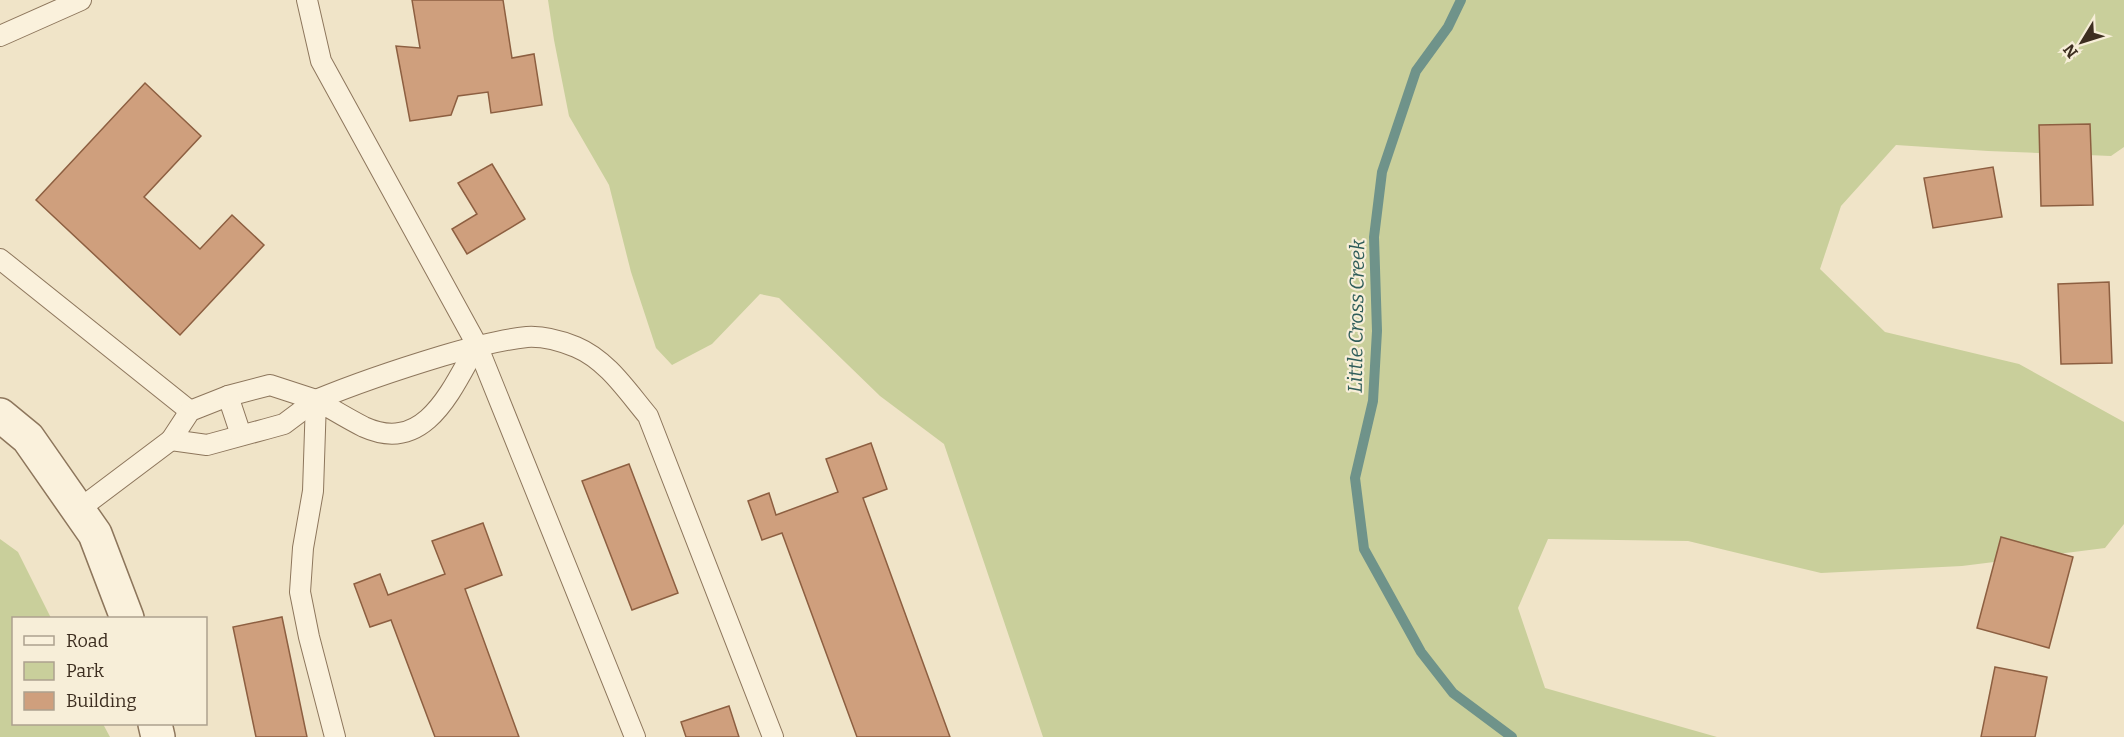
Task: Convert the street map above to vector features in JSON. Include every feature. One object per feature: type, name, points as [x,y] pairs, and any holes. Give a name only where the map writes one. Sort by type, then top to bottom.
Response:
[{"type":"street","points":[[0,415],[28,438],[95,534],[127,617]]},
{"type":"lane","points":[[0,36],[81,0]]},
{"type":"lane","points":[[307,0],[321,61],[477,345],[635,737]]},
{"type":"lane","points":[[0,259],[190,411]]},
{"type":"lane","points":[[171,440],[207,445],[284,424],[316,400],[384,373],[477,345],[528,337],[552,339],[577,348],[598,361],[618,378],[648,416],[772,737]]},
{"type":"lane","points":[[78,510],[171,440],[190,411],[228,396],[270,385],[316,400],[365,428],[386,434],[402,434],[415,429],[441,407],[477,345]]},
{"type":"lane","points":[[228,396],[241,435]]},
{"type":"lane","points":[[316,400],[313,491],[303,548],[300,592],[309,637],[335,737]]},
{"type":"green space","points":[[548,0],[2124,0],[2124,147],[2111,156],[1896,145],[1841,206],[1820,269],[1885,332],[2019,364],[2124,422],[2124,524],[2105,548],[1962,566],[1821,573],[1688,541],[1548,539],[1518,608],[1545,688],[1717,737],[1043,737],[944,444],[880,396],[779,298],[760,294],[712,344],[672,365],[656,348],[631,272],[609,185],[569,116]]},
{"type":"green space","points":[[0,539],[18,552],[50,617],[12,617],[12,725],[104,725],[110,737],[0,737]]},
{"type":"building","points":[[412,0],[503,0],[512,58],[534,54],[542,105],[491,113],[488,92],[458,96],[451,115],[410,121],[396,46],[420,48]]},
{"type":"building","points":[[145,83],[201,136],[144,197],[200,249],[232,215],[264,245],[180,335],[36,200]]},
{"type":"building","points":[[2090,124],[2093,205],[2041,206],[2039,125]]},
{"type":"building","points":[[492,164],[525,219],[467,254],[452,229],[477,214],[458,183]]},
{"type":"building","points":[[1993,167],[2002,217],[1933,228],[1924,178]]},
{"type":"building","points":[[2109,282],[2112,363],[2061,364],[2058,284]]},
{"type":"building","points":[[871,443],[887,489],[863,498],[950,737],[857,737],[782,533],[762,540],[748,501],[769,493],[776,515],[838,492],[826,459]]},
{"type":"building","points":[[629,464],[678,593],[632,610],[582,481]]},
{"type":"building","points":[[483,523],[502,575],[465,589],[519,737],[435,737],[391,620],[370,627],[354,584],[380,574],[388,595],[445,574],[432,541]]},
{"type":"building","points":[[2001,537],[2073,557],[2049,648],[1977,628]]},
{"type":"building","points":[[282,617],[307,737],[256,737],[233,627]]},
{"type":"building","points":[[1995,667],[2047,677],[2035,737],[1981,737]]},
{"type":"building","points":[[729,706],[739,737],[686,737],[681,722]]},
{"type":"waterway","name":"Little Cross Creek","points":[[1461,0],[1448,27],[1416,71],[1382,172],[1374,237],[1377,331],[1373,401],[1355,478],[1364,549],[1421,652],[1453,693],[1512,737]]}]
